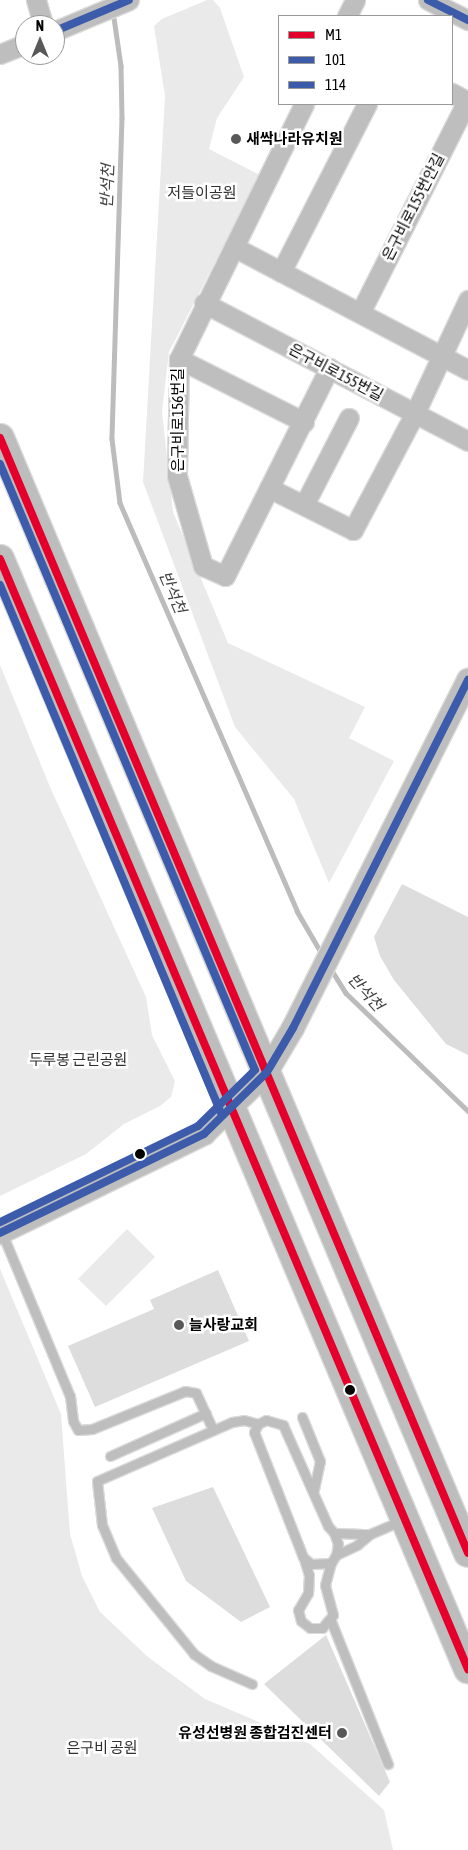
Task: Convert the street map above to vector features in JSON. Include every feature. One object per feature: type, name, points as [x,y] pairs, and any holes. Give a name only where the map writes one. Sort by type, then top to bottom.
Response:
[{"type":"main road","points":[[0,438],[468,1553]]},
{"type":"main road","points":[[0,559],[230,1109],[406,1519],[468,1669]]},
{"type":"street","points":[[36,0],[40,15]]},
{"type":"street","points":[[65,27],[129,0]]},
{"type":"street","points":[[347,15],[354,0]]},
{"type":"street","points":[[434,2],[468,20]]},
{"type":"street","points":[[0,54],[15,48]]},
{"type":"street","name":"은구비로155번안길","points":[[360,313],[462,99]]},
{"type":"street","name":"은구비로156번길","points":[[304,105],[234,247],[204,303],[179,359],[176,476],[203,566],[225,576],[304,422],[329,368]]},
{"type":"street","points":[[281,272],[366,105]]},
{"type":"street","points":[[234,247],[468,370]]},
{"type":"street","points":[[269,488],[353,530],[415,413],[468,300]]},
{"type":"street","name":"은구비로155번길","points":[[204,303],[468,441]]},
{"type":"street","points":[[179,359],[304,422]]},
{"type":"street","points":[[304,505],[349,418]]},
{"type":"street","points":[[1,1233],[204,1134],[267,1072],[300,1014],[342,927],[468,680]]},
{"type":"lane","points":[[1,1233],[70,1396],[72,1422],[78,1430],[92,1429],[185,1391],[196,1393],[213,1430]]},
{"type":"lane","points":[[110,1456],[206,1414]]},
{"type":"lane","points":[[302,1417],[320,1462],[314,1489]]},
{"type":"lane","points":[[252,1684],[211,1666],[194,1654],[116,1558],[102,1525],[97,1481],[232,1422],[244,1420],[256,1428],[308,1568],[309,1586],[300,1604],[299,1616],[305,1625],[322,1628],[334,1633]]},
{"type":"lane","points":[[256,1428],[274,1420],[284,1425],[314,1489],[328,1526],[334,1533],[336,1555]]},
{"type":"lane","points":[[388,1764],[334,1633],[331,1621],[333,1610],[325,1585],[330,1563],[336,1555],[358,1545],[370,1534],[406,1519]]},
{"type":"lane","points":[[334,1533],[370,1534]]},
{"type":"lane","points":[[303,1558],[311,1564],[330,1563]]},
{"type":"lane","points":[[322,1628],[331,1621]]},
{"type":"green space","name":"저들이공원","points":[[207,0],[213,0],[220,8],[244,77],[217,118],[209,149],[260,175],[169,352],[162,411],[173,512],[228,643],[365,707],[349,738],[394,761],[329,883],[294,799],[235,727],[143,482],[165,96],[154,26],[162,19]]},
{"type":"green space","name":"두루봉 근린공원","points":[[0,665],[50,787],[146,997],[152,1035],[175,1081],[171,1097],[160,1106],[124,1124],[86,1154],[0,1196]]},
{"type":"green space","points":[[127,1229],[155,1257],[106,1306],[78,1279]]},
{"type":"green space","name":"은구비 공원","points":[[0,1269],[61,1414],[70,1534],[82,1576],[100,1612],[148,1657],[205,1699],[310,1744],[384,1810],[393,1850],[0,1850]]},
{"type":"building","points":[[402,884],[468,917],[468,1055],[446,1044],[394,980],[380,956],[374,937]]},
{"type":"building","name":"늘사랑교회","points":[[218,1270],[249,1341],[95,1407],[68,1346],[154,1309],[150,1300]]},
{"type":"building","points":[[213,1487],[270,1607],[241,1622],[186,1581],[152,1508]]},
{"type":"building","name":"유성선병원 종합검진센터","points":[[326,1635],[390,1782],[379,1796],[264,1684]]},
{"type":"waterway","name":"반석천","points":[[113,11],[121,66],[122,118],[112,439],[120,503],[297,911],[322,954]]},
{"type":"waterway","name":"반석천","points":[[331,969],[346,993],[468,1111]]},
{"type":"transit line","name":"114","points":[[65,27],[129,0]]},
{"type":"transit line","name":"114","points":[[428,0],[468,20]]},
{"type":"transit line","name":"M1","points":[[0,438],[468,1553]]},
{"type":"transit line","name":"101","points":[[0,464],[255,1070],[198,1126],[0,1222]]},
{"type":"transit line","name":"M1","points":[[0,559],[468,1669]]},
{"type":"transit line","name":"101","points":[[0,585],[221,1113]]},
{"type":"transit line","name":"114","points":[[0,1233],[204,1134],[267,1072],[293,1028],[468,680]]},
{"type":"place","name":"새싹나라유치원","points":[[236,139]]},
{"type":"place","name":"늘사랑교회","points":[[179,1325]]},
{"type":"place","name":"유성선병원 종합검진센터","points":[[342,1733]]}]
